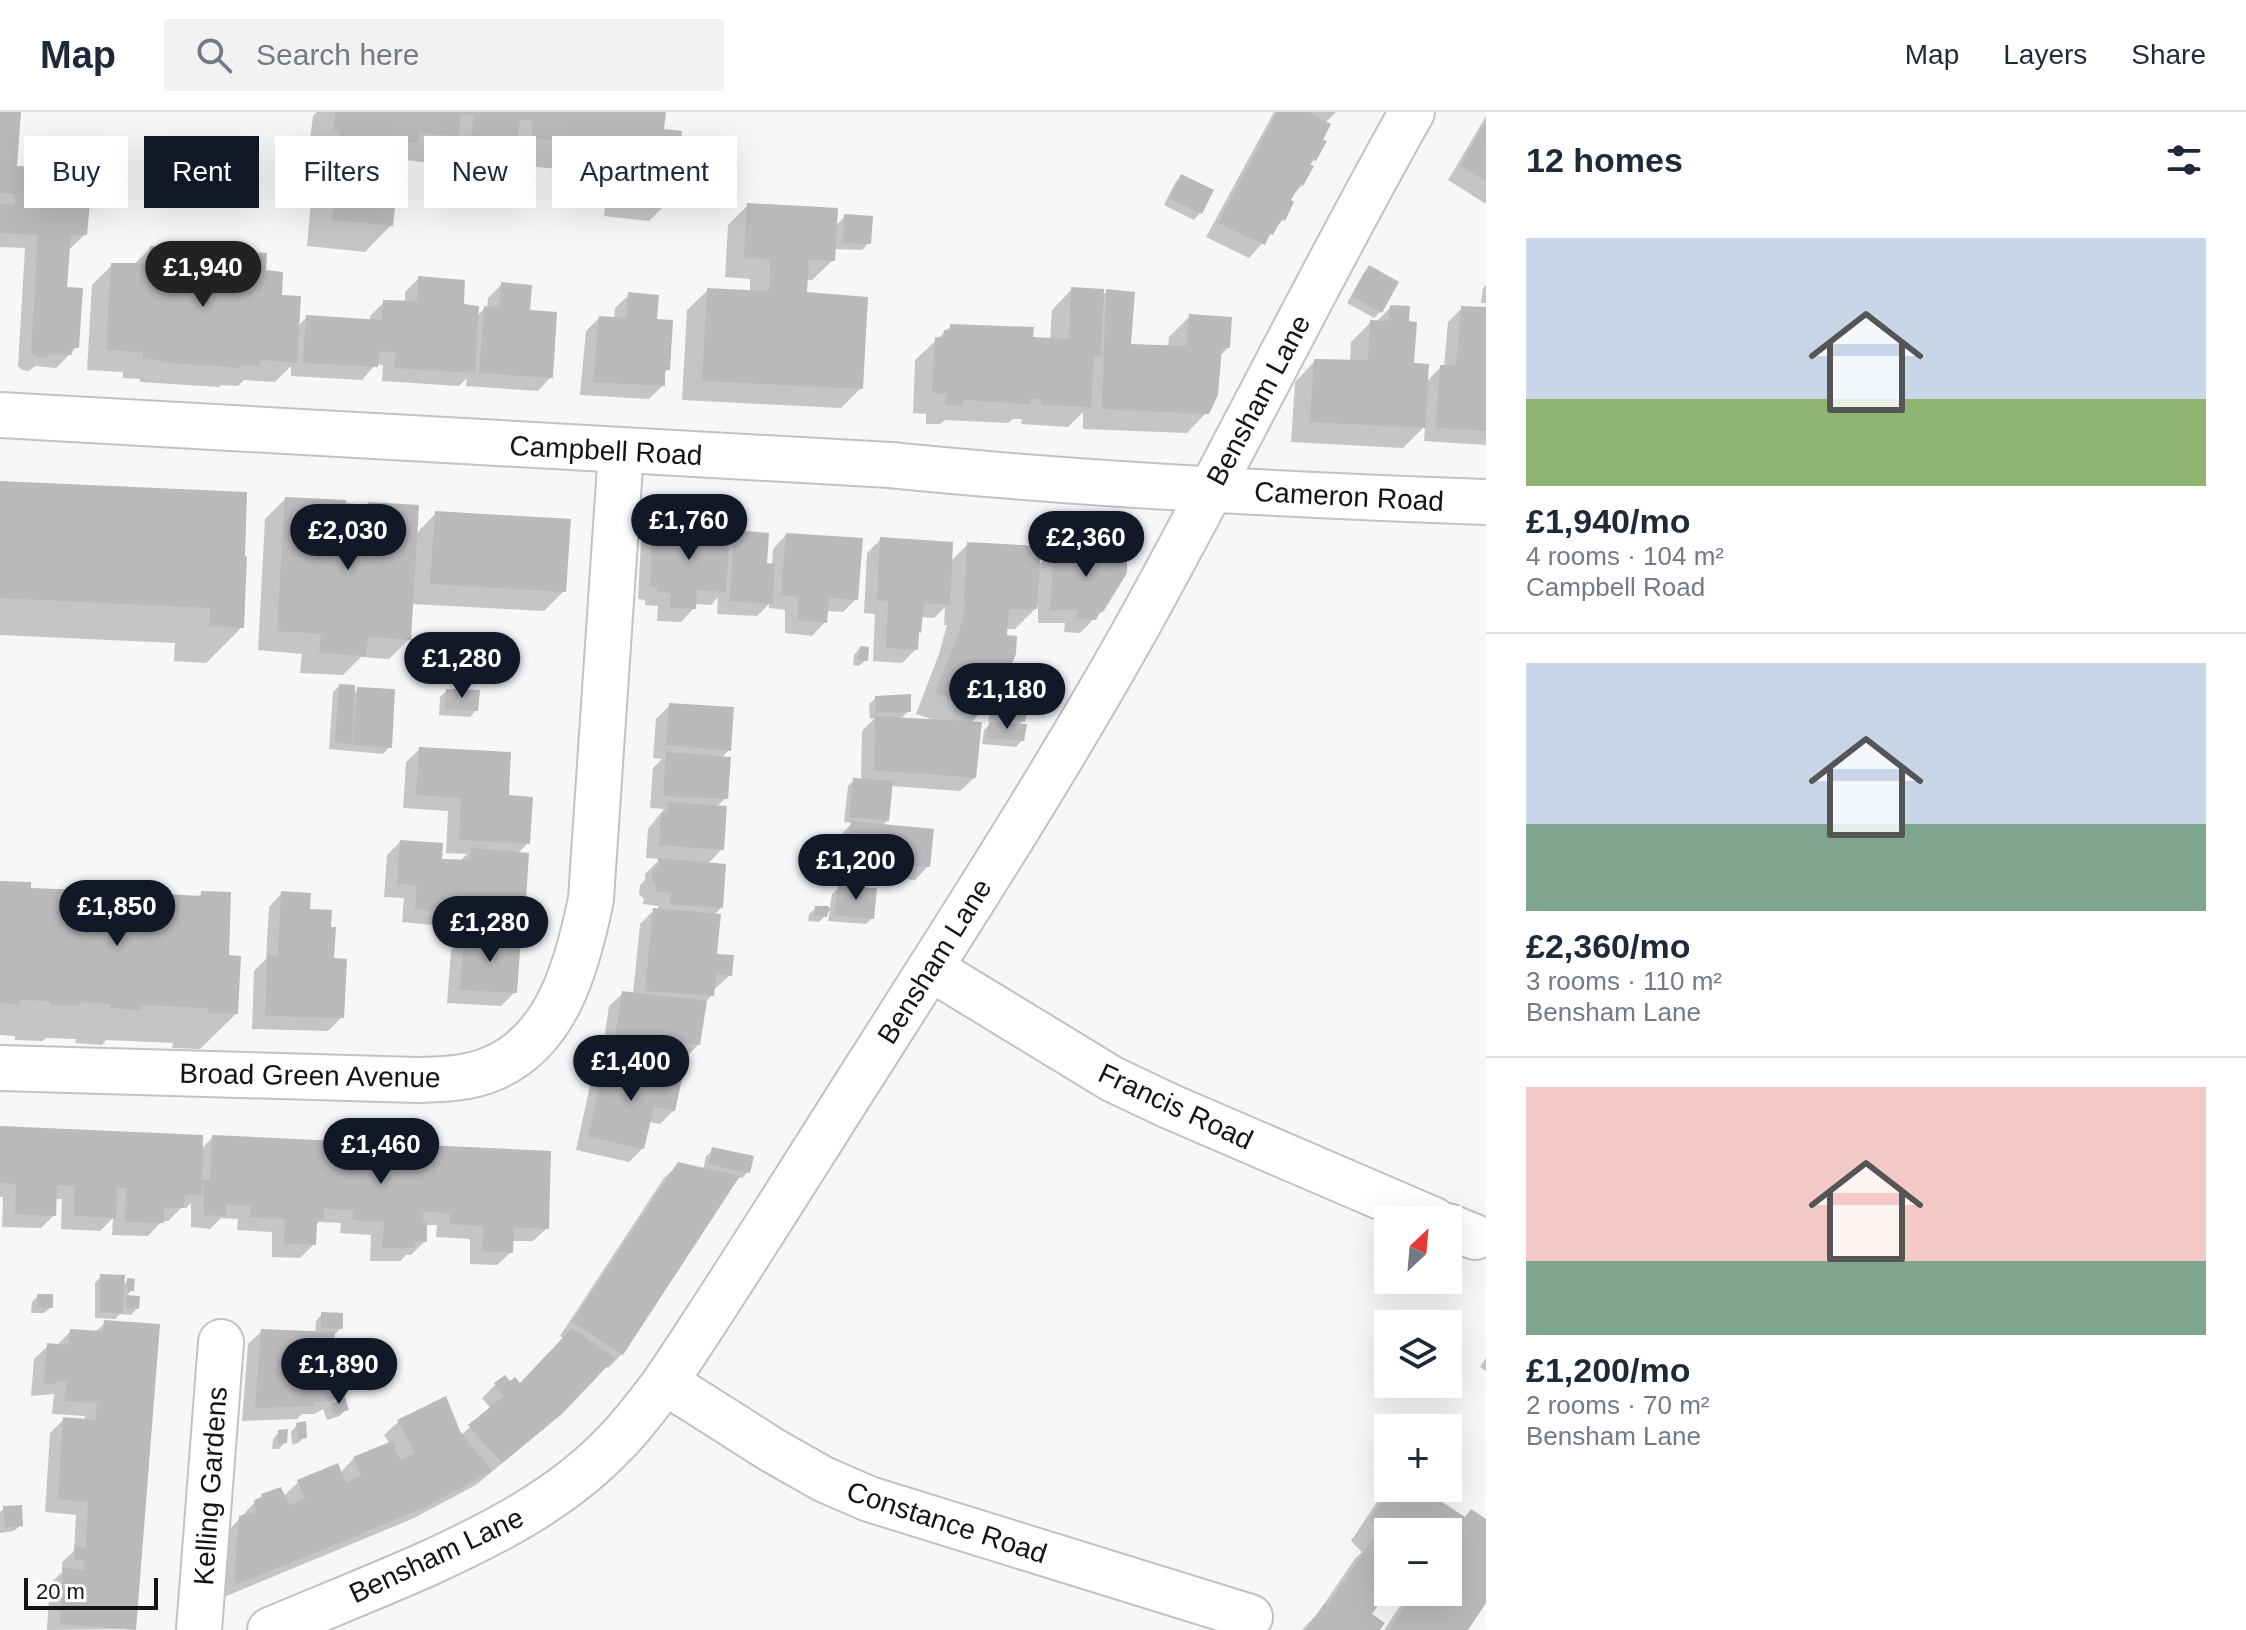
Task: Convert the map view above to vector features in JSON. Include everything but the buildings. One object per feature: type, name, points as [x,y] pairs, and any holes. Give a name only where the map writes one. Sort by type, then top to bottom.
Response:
[{"type":"street","name":"Bensham Lane","points":[[270,1630],[378,1586],[497,1531],[534,1509],[588,1469],[615,1444],[665,1382],[930,968],[1132,636],[1412,112]]},
{"type":"street","name":"Campbell Road","points":[[0,415],[890,465],[1006,477],[1212,490]]},
{"type":"street","name":"Broad Green Avenue","points":[[0,1068],[417,1080],[471,1075],[490,1070],[521,1053],[545,1024],[562,995],[582,940],[591,899],[621,451]]},
{"type":"street","name":"Cameron Road","points":[[1212,490],[1486,502]]},
{"type":"street","name":"Francis Road","points":[[930,968],[1112,1079],[1197,1119],[1401,1206]]},
{"type":"street","name":"Kelling Gardens","points":[[199,1630],[221,1342]]},
{"type":"street","name":"Constance Road","points":[[665,1382],[772,1450],[823,1479],[869,1499],[1250,1617]]}]
